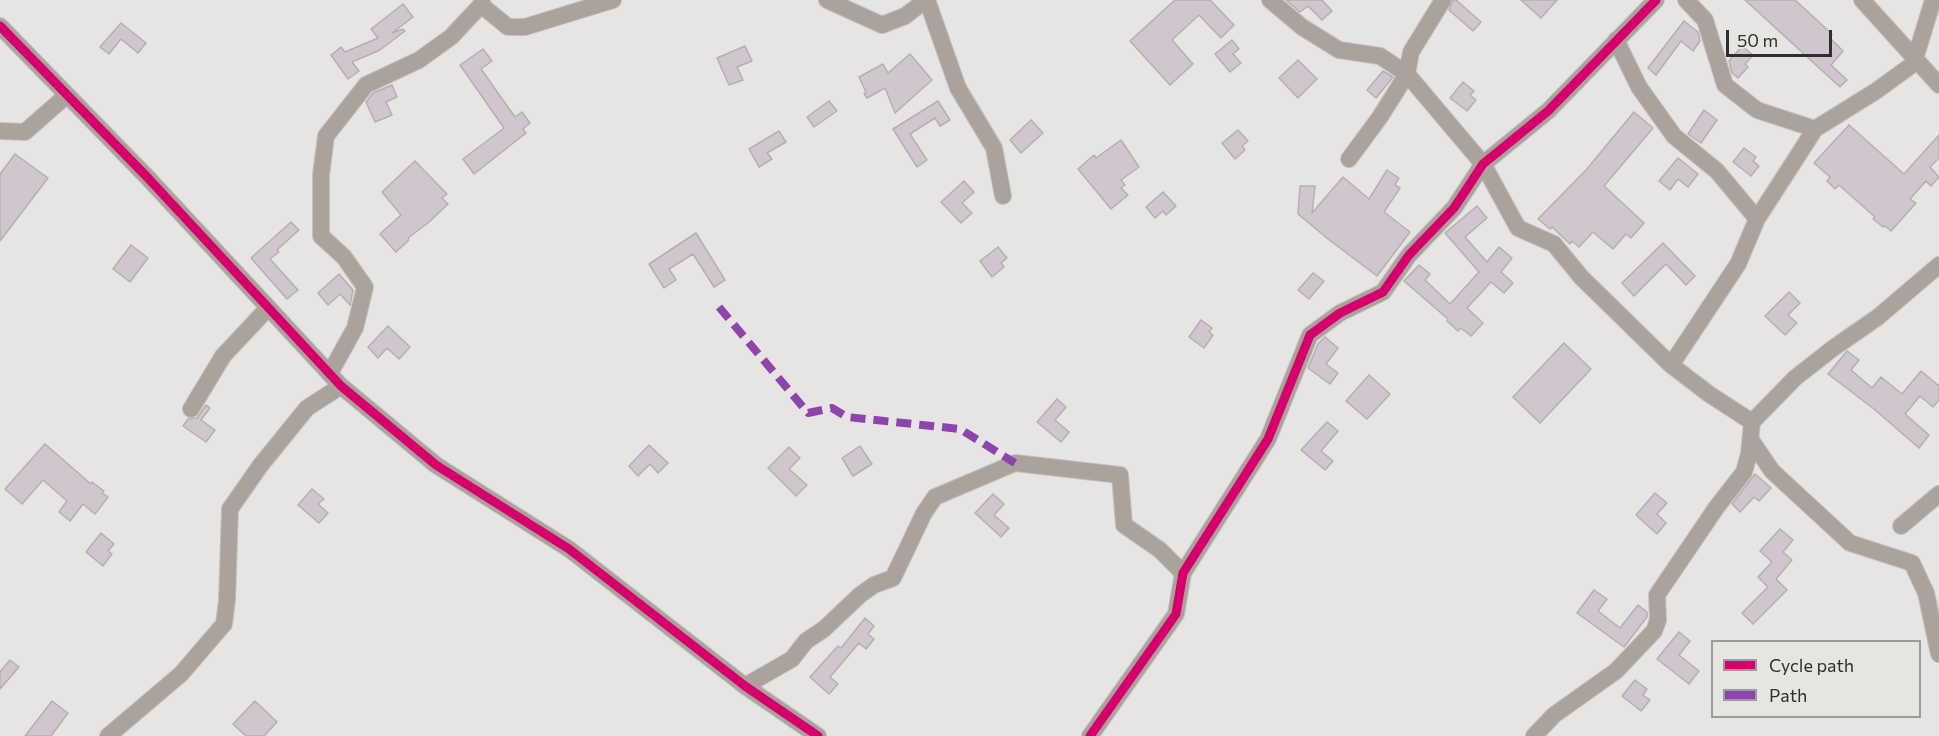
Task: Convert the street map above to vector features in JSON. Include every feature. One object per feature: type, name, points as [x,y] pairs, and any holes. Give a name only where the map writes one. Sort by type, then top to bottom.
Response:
[{"type":"street","points":[[108,736],[181,674],[224,624],[230,509],[260,466],[307,408],[336,379],[355,328],[365,287],[344,257],[321,236],[321,175],[326,136],[366,85],[418,60],[451,37],[481,2],[507,27],[525,27],[613,0]]},
{"type":"street","points":[[827,0],[882,25],[904,16],[927,0],[958,88],[994,148],[1003,196]]},
{"type":"street","points":[[1270,0],[1302,27],[1339,50],[1380,56],[1407,74],[1483,164],[1518,228],[1554,244],[1581,277],[1671,365],[1709,394],[1752,422]]},
{"type":"street","points":[[1349,159],[1380,117],[1407,74],[1411,52],[1443,0]]},
{"type":"street","points":[[1090,736],[1176,614],[1183,573],[1268,439],[1310,335],[1340,314],[1383,292],[1409,255],[1454,208],[1483,164],[1548,111],[1656,0]]},
{"type":"street","points":[[1686,0],[1705,20],[1725,85],[1757,110],[1815,129]]},
{"type":"street","points":[[1862,0],[1939,85]]},
{"type":"street","points":[[1671,365],[1738,264],[1757,219],[1815,129],[1876,91],[1916,61],[1933,0]]},
{"type":"street","points":[[0,26],[148,178],[336,379],[436,465],[569,549],[745,686],[818,736]]},
{"type":"street","points":[[1616,40],[1639,87],[1674,136],[1717,171],[1757,219]]},
{"type":"street","points":[[0,131],[25,132],[67,95]]},
{"type":"street","points":[[1534,736],[1554,715],[1616,671],[1654,631],[1658,620],[1657,595],[1716,508],[1744,472],[1751,440],[1752,422],[1795,378],[1878,317],[1939,264]]},
{"type":"street","points":[[190,409],[223,356],[268,308]]},
{"type":"street","points":[[1751,440],[1772,471],[1850,543],[1912,563],[1926,593],[1939,654]]},
{"type":"street","points":[[745,686],[792,659],[806,641],[824,629],[860,595],[874,585],[893,578],[924,513],[935,498],[1015,463],[1120,475],[1124,525],[1160,550],[1183,573]]},
{"type":"street","points":[[1901,526],[1939,494]]},
{"type":"building","points":[[1175,0],[1210,0],[1234,25],[1221,38],[1199,15],[1172,40],[1193,64],[1170,85],[1130,41]]},
{"type":"building","points":[[1286,0],[1322,0],[1332,11],[1322,20],[1308,6],[1300,12]]},
{"type":"building","points":[[1453,0],[1456,0],[1481,22],[1473,31],[1449,10]]},
{"type":"building","points":[[1521,0],[1557,0],[1541,18]]},
{"type":"building","points":[[1745,0],[1795,0],[1832,34],[1829,37],[1843,51],[1831,65],[1847,80],[1840,87]]},
{"type":"building","points":[[403,4],[413,17],[392,33],[403,29],[405,31],[380,50],[352,62],[359,71],[348,79],[331,55],[341,47],[345,52],[378,38],[371,29]]},
{"type":"building","points":[[1684,21],[1698,32],[1700,41],[1693,51],[1681,41],[1656,75],[1648,68]]},
{"type":"building","points":[[121,23],[146,43],[138,53],[121,39],[109,54],[100,47]]},
{"type":"building","points":[[1232,40],[1239,49],[1233,54],[1241,63],[1230,72],[1215,54]]},
{"type":"building","points":[[745,46],[752,61],[737,67],[743,80],[729,85],[717,58]]},
{"type":"building","points":[[1742,46],[1753,55],[1745,64],[1748,67],[1738,78],[1732,73],[1729,61]]},
{"type":"building","points":[[483,49],[492,61],[481,69],[515,117],[522,112],[530,123],[523,129],[526,133],[474,174],[463,159],[504,128],[460,65]]},
{"type":"building","points":[[910,54],[932,80],[895,113],[885,88],[867,98],[859,77],[883,64],[888,73]]},
{"type":"building","points":[[1298,60],[1317,79],[1298,98],[1279,78]]},
{"type":"building","points":[[1383,71],[1393,77],[1376,98],[1367,90]]},
{"type":"building","points":[[1463,82],[1474,91],[1470,95],[1476,100],[1467,111],[1450,98]]},
{"type":"building","points":[[392,85],[397,97],[386,102],[392,115],[375,122],[366,102],[373,93]]},
{"type":"building","points":[[829,101],[837,111],[814,127],[807,117]]},
{"type":"building","points":[[938,101],[950,120],[940,126],[935,118],[910,134],[927,160],[917,167],[893,129]]},
{"type":"building","points":[[1704,110],[1717,120],[1701,143],[1688,134]]},
{"type":"building","points":[[1634,112],[1653,128],[1604,186],[1644,223],[1631,238],[1626,234],[1613,249],[1593,232],[1579,247],[1572,241],[1570,244],[1552,227],[1550,229],[1538,219],[1586,170]]},
{"type":"building","points":[[1031,120],[1043,133],[1021,153],[1010,140]]},
{"type":"building","points":[[1849,125],[1904,174],[1939,135],[1939,158],[1930,167],[1939,177],[1931,186],[1926,181],[1910,199],[1916,203],[1891,231],[1873,219],[1875,217],[1839,185],[1835,189],[1827,181],[1830,177],[1814,163]]},
{"type":"building","points":[[1238,130],[1248,141],[1242,146],[1245,150],[1235,159],[1222,143]]},
{"type":"building","points":[[779,131],[786,142],[767,153],[772,159],[759,167],[749,149]]},
{"type":"building","points":[[1121,140],[1139,167],[1121,180],[1125,185],[1121,188],[1128,195],[1111,209],[1078,169],[1094,155],[1096,158]]},
{"type":"building","points":[[1744,148],[1756,157],[1753,161],[1759,166],[1751,176],[1733,162]]},
{"type":"building","points":[[15,154],[48,178],[0,241],[0,174]]},
{"type":"building","points":[[1678,158],[1698,174],[1688,187],[1678,179],[1670,190],[1659,181]]},
{"type":"building","points":[[415,161],[447,194],[442,198],[448,204],[408,238],[409,240],[396,252],[380,234],[401,215],[382,192]]},
{"type":"building","points":[[1387,170],[1399,178],[1395,185],[1400,188],[1384,212],[1410,232],[1377,276],[1298,214],[1300,186],[1315,186],[1312,213],[1343,177],[1369,199]]},
{"type":"building","points":[[964,181],[974,192],[962,203],[972,213],[961,223],[941,202]]},
{"type":"building","points":[[1163,192],[1176,206],[1166,215],[1163,211],[1155,218],[1146,207]]},
{"type":"building","points":[[1477,206],[1487,218],[1465,237],[1487,262],[1499,247],[1512,258],[1501,272],[1513,283],[1504,293],[1491,282],[1467,308],[1483,323],[1471,336],[1461,328],[1458,331],[1447,321],[1448,319],[1404,281],[1419,265],[1430,274],[1425,280],[1450,304],[1479,272],[1445,233]]},
{"type":"building","points":[[291,222],[299,230],[270,259],[298,290],[287,299],[251,258]]},
{"type":"building","points":[[696,233],[725,280],[714,287],[693,254],[669,269],[676,280],[664,288],[649,264]]},
{"type":"building","points":[[1663,243],[1695,276],[1686,285],[1666,264],[1634,296],[1622,283]]},
{"type":"building","points":[[131,245],[148,258],[130,282],[113,269]]},
{"type":"building","points":[[998,247],[1007,258],[1001,263],[1004,267],[992,277],[980,261]]},
{"type":"building","points":[[1313,273],[1324,281],[1309,299],[1298,290]]},
{"type":"building","points":[[339,274],[353,290],[350,305],[340,294],[328,305],[318,293]]},
{"type":"building","points":[[1789,292],[1800,303],[1788,315],[1797,323],[1785,335],[1765,316]]},
{"type":"building","points":[[1201,320],[1212,328],[1209,332],[1213,335],[1204,348],[1189,337]]},
{"type":"building","points":[[388,326],[410,347],[399,359],[387,348],[378,358],[368,347]]},
{"type":"building","points":[[1325,337],[1338,348],[1326,364],[1338,373],[1330,384],[1308,368],[1318,344]]},
{"type":"building","points":[[1564,343],[1591,369],[1540,423],[1513,397]]},
{"type":"building","points":[[1847,351],[1859,360],[1851,370],[1872,388],[1881,377],[1902,394],[1921,371],[1939,386],[1939,400],[1933,407],[1920,396],[1905,414],[1929,435],[1919,448],[1874,409],[1828,374]]},
{"type":"building","points":[[1369,375],[1390,394],[1367,419],[1346,401]]},
{"type":"building","points":[[1057,399],[1066,407],[1055,420],[1069,432],[1061,442],[1037,422]]},
{"type":"building","points":[[206,405],[210,408],[201,420],[215,430],[206,442],[183,426],[188,419],[197,418]]},
{"type":"building","points":[[1327,422],[1338,431],[1321,451],[1333,461],[1325,470],[1301,450]]},
{"type":"building","points":[[45,444],[91,484],[92,482],[104,491],[102,493],[108,497],[95,514],[83,504],[70,521],[59,512],[67,501],[43,480],[22,504],[5,489]]},
{"type":"building","points":[[649,445],[668,463],[658,473],[650,464],[638,476],[629,466]]},
{"type":"building","points":[[860,446],[872,464],[853,476],[842,458]]},
{"type":"building","points":[[789,447],[800,458],[789,469],[807,485],[796,496],[768,468]]},
{"type":"building","points":[[1755,474],[1771,488],[1759,501],[1754,497],[1740,512],[1732,504]]},
{"type":"building","points":[[312,489],[324,499],[318,504],[328,513],[319,523],[298,505]]},
{"type":"building","points":[[1655,493],[1667,503],[1657,514],[1666,523],[1657,534],[1636,515]]},
{"type":"building","points":[[993,494],[1004,504],[994,515],[1009,528],[1001,537],[975,513]]},
{"type":"building","points":[[1780,529],[1793,540],[1783,552],[1792,560],[1776,579],[1787,590],[1753,624],[1742,613],[1768,587],[1758,577],[1772,562],[1760,551]]},
{"type":"building","points":[[101,533],[114,544],[108,551],[112,554],[103,566],[86,552]]},
{"type":"building","points":[[1594,590],[1607,599],[1598,611],[1620,628],[1638,605],[1647,612],[1647,617],[1624,647],[1577,613]]},
{"type":"building","points":[[865,618],[874,626],[868,634],[874,639],[866,649],[859,643],[830,677],[838,684],[829,694],[810,677],[838,646],[841,648]]},
{"type":"building","points":[[1679,632],[1690,641],[1679,655],[1699,671],[1689,684],[1657,659]]},
{"type":"building","points":[[10,660],[19,667],[0,689],[0,672]]},
{"type":"building","points":[[1635,680],[1647,689],[1643,695],[1650,700],[1641,711],[1622,696]]},
{"type":"building","points":[[52,701],[68,713],[51,736],[25,736]]},
{"type":"building","points":[[255,701],[277,722],[264,736],[246,736],[233,724]]},
{"type":"marked path","points":[[719,307],[808,413],[832,408],[847,417],[960,429],[1015,463]]},
{"type":"cycle path","points":[[1090,736],[1176,614],[1183,573],[1268,439],[1310,335],[1340,313],[1383,292],[1409,255],[1454,208],[1483,164],[1548,111],[1656,0]]},
{"type":"cycle path","points":[[0,26],[148,178],[341,386],[436,465],[569,549],[745,686],[818,736]]}]
